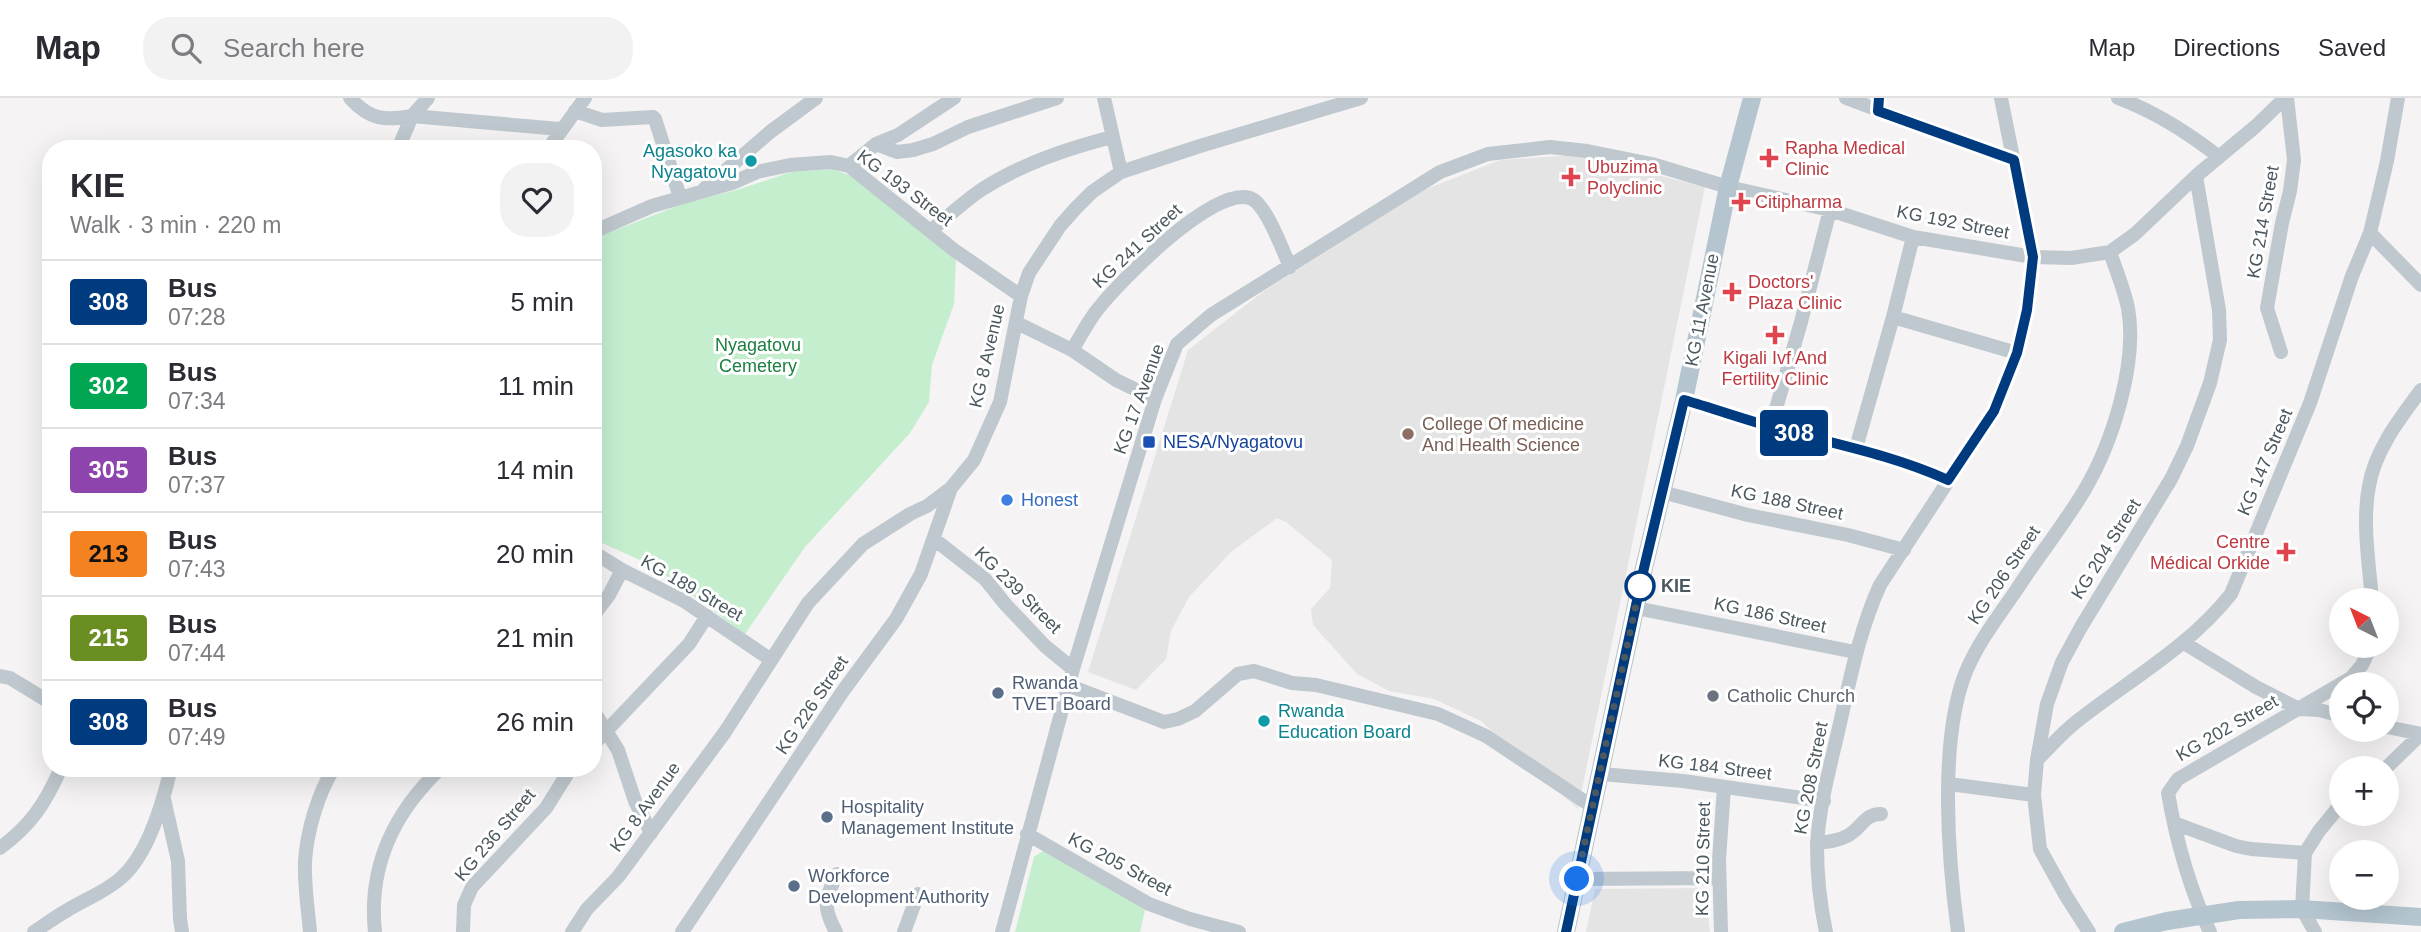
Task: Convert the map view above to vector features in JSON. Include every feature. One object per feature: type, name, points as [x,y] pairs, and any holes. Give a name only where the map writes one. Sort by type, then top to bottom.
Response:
[{"type":"main road","name":"KG 11 Avenue","points":[[1566,932],[1684,400],[1728,187],[1752,98]]},
{"type":"main road","points":[[2123,932],[2167,921],[2206,924],[2239,910],[2302,909],[2419,919]]},
{"type":"street","points":[[351,98],[367,113],[390,120],[412,116],[560,129]]},
{"type":"street","points":[[402,140],[412,116],[428,98]]},
{"type":"street","points":[[553,140],[585,98]]},
{"type":"street","points":[[701,192],[770,132],[816,98]]},
{"type":"street","points":[[849,166],[876,144],[898,135],[954,98]]},
{"type":"street","points":[[876,144],[897,152],[913,150],[933,144],[968,127],[1057,98]]},
{"type":"street","points":[[1104,98],[1121,172]]},
{"type":"street","name":"KG 8 Avenue","points":[[572,932],[587,909],[618,877],[652,833],[679,792],[725,732],[808,603],[863,544],[927,506],[951,488],[974,460],[1000,402],[1021,296],[1029,272],[1060,226],[1092,192],[1121,172],[1361,98]]},
{"type":"street","points":[[1846,98],[2014,160]]},
{"type":"street","name":"KG 208 Street","points":[[1826,932],[1819,900],[1818,843],[1824,801],[1867,612],[1880,585],[1994,411],[2017,353],[2027,310],[2033,257],[2001,98]]},
{"type":"street","points":[[2118,98],[2180,128],[2219,157]]},
{"type":"street","name":"KG 192 Street","points":[[1728,187],[1830,210],[1913,237],[2033,257],[2071,258],[2110,252],[2135,234],[2196,176],[2286,98]]},
{"type":"street","name":"KG 214 Street","points":[[2281,352],[2267,308],[2294,160],[2286,98]]},
{"type":"street","name":"KG 147 Street","points":[[2037,760],[2075,723],[2184,643],[2216,613],[2231,594],[2310,403],[2370,233],[2398,98]]},
{"type":"street","points":[[575,111],[602,120],[656,119],[680,197]]},
{"type":"street","points":[[930,231],[979,191],[1018,169],[1070,148],[1112,137]]},
{"type":"street","name":"KG 17 Avenue","points":[[1002,932],[1073,669],[1155,399],[1177,344],[1211,315],[1440,172],[1488,154],[1550,147],[1570,149],[1652,164],[1728,187]]},
{"type":"street","name":"KG 193 Street","points":[[602,228],[652,206],[732,183],[757,172],[790,164],[831,162],[849,166],[930,231],[999,283],[1021,296]]},
{"type":"street","name":"KG 204 Street","points":[[2089,932],[2040,849],[2034,795],[2037,760],[2047,704],[2062,662],[2188,446],[2210,383],[2220,340],[2219,310],[2196,176]]},
{"type":"street","name":"KG 241 Street","points":[[1072,350],[1105,302],[1173,233],[1210,206],[1235,197],[1249,197],[1257,202],[1290,267]]},
{"type":"street","points":[[1771,426],[1830,210]]},
{"type":"street","points":[[2370,233],[2421,285]]},
{"type":"street","points":[[1856,448],[1913,237]]},
{"type":"street","name":"KG 206 Street","points":[[1958,932],[1951,877],[1949,784],[1954,714],[1966,673],[1983,640],[2085,489],[2103,453],[2126,381],[2130,336],[2128,307],[2110,252]]},
{"type":"street","points":[[1893,317],[2017,353]]},
{"type":"street","points":[[1017,323],[1072,350],[1116,380],[1155,399]]},
{"type":"street","points":[[2371,588],[2367,539],[2369,485],[2379,456],[2399,420],[2421,390]]},
{"type":"street","points":[[1684,400],[1912,464],[1948,480]]},
{"type":"street","name":"KG 226 Street","points":[[682,932],[843,691],[896,619],[921,574],[951,488]]},
{"type":"street","name":"KG 188 Street","points":[[1662,492],[1748,515],[1848,534],[1904,550]]},
{"type":"street","name":"KG 239 Street","points":[[934,540],[985,579],[1006,606],[1045,646],[1073,669]]},
{"type":"street","name":"KG 189 Street","points":[[602,558],[684,601],[770,659]]},
{"type":"street","points":[[602,604],[622,570]]},
{"type":"street","name":"KG 186 Street","points":[[1636,608],[1856,652]]},
{"type":"street","points":[[602,735],[689,644],[707,616]]},
{"type":"street","points":[[2184,643],[2256,688],[2299,709],[2329,713]]},
{"type":"street","name":"KG 202 Street","points":[[2206,924],[2174,823],[2168,793],[2178,779],[2351,678],[2365,658]]},
{"type":"street","points":[[1070,686],[1164,722],[1195,711],[1230,680],[1245,671],[1254,671],[1292,683],[1316,685],[1438,714],[1467,725],[1593,807]]},
{"type":"street","points":[[0,676],[10,678],[42,698]]},
{"type":"street","points":[[602,723],[618,750],[635,801],[652,833]]},
{"type":"street","points":[[2399,729],[2421,734]]},
{"type":"street","points":[[2398,756],[2421,734]]},
{"type":"street","name":"KG 184 Street","points":[[1601,774],[1683,781],[1824,801]]},
{"type":"street","points":[[0,848],[18,835],[38,813],[56,777]]},
{"type":"street","points":[[34,932],[124,876],[142,852],[164,799],[169,777]]},
{"type":"street","points":[[310,932],[305,861],[311,828],[328,777]]},
{"type":"street","points":[[375,932],[373,895],[377,870],[391,832],[411,803],[434,777]]},
{"type":"street","name":"KG 236 Street","points":[[463,932],[464,905],[472,887],[546,808],[565,777]]},
{"type":"street","points":[[1949,784],[2034,795]]},
{"type":"street","name":"KG 210 Street","points":[[1721,932],[1719,878],[1724,787]]},
{"type":"street","points":[[164,799],[178,861],[182,932]]},
{"type":"street","points":[[1818,843],[1847,836],[1872,814],[1881,814]]},
{"type":"street","points":[[2315,932],[2302,909],[2305,853],[2329,819]]},
{"type":"street","points":[[2174,823],[2236,846],[2305,853]]},
{"type":"street","name":"KG 205 Street","points":[[1027,834],[1149,904],[1190,919],[1239,932]]},
{"type":"street","points":[[836,932],[829,919],[825,899],[837,874]]},
{"type":"street","points":[[1577,879],[1719,878]]},
{"type":"street","points":[[904,932],[918,894]]},
{"type":"shaded area","name":"College Of medicine And Health Science","points":[[1575,155],[1705,187],[1578,809],[1481,721],[1434,699],[1389,691],[1357,674],[1313,625],[1311,609],[1330,588],[1332,560],[1286,522],[1277,518],[1231,552],[1189,597],[1171,631],[1166,659],[1136,690],[1088,672],[1188,350],[1264,291],[1424,190],[1500,160]]},
{"type":"shaded area","points":[[1705,888],[1710,932],[1586,932],[1595,889]]},
{"type":"green space","name":"Nyagatovu Cemetery","points":[[833,169],[851,176],[956,259],[954,304],[932,365],[929,402],[910,433],[805,547],[745,634],[651,565],[602,543],[602,235],[685,203],[791,172]]},
{"type":"green space","points":[[1043,851],[1145,910],[1140,932],[1015,932],[1034,857]]},
{"type":"bus line","name":"308","points":[[1566,932],[1644,568],[1684,400],[1912,464],[1948,480],[1994,411],[2008,380],[2027,310],[2033,257],[2014,160],[1878,111],[1879,98]]},
{"type":"place","name":"Rapha Medical Clinic","points":[[1769,158]]},
{"type":"place","name":"Agasoko ka Nyagatovu","points":[[751,161]]},
{"type":"place","name":"Ubuzima Polyclinic","points":[[1571,177]]},
{"type":"place","name":"Citipharma","points":[[1741,202]]},
{"type":"place","name":"Doctors' Plaza Clinic","points":[[1732,292]]},
{"type":"place","name":"Kigali Ivf And Fertility Clinic","points":[[1775,335]]},
{"type":"place","name":"College Of medicine And Health Science","points":[[1408,434]]},
{"type":"place","name":"NESA/Nyagatovu","points":[[1149,442]]},
{"type":"place","name":"Honest","points":[[1007,500]]},
{"type":"place","name":"Centre Médical Orkide","points":[[2286,552]]},
{"type":"place","name":"KIE","points":[[1640,586]]},
{"type":"place","name":"Rwanda TVET Board","points":[[998,693]]},
{"type":"place","name":"Catholic Church","points":[[1713,696]]},
{"type":"place","name":"Rwanda Education Board","points":[[1264,721]]},
{"type":"place","name":"Hospitality Management Institute","points":[[827,817]]},
{"type":"place","name":"Workforce Development Authority","points":[[794,886]]},
{"type":"route","points":[[1577,879],[1640,586]]}]
